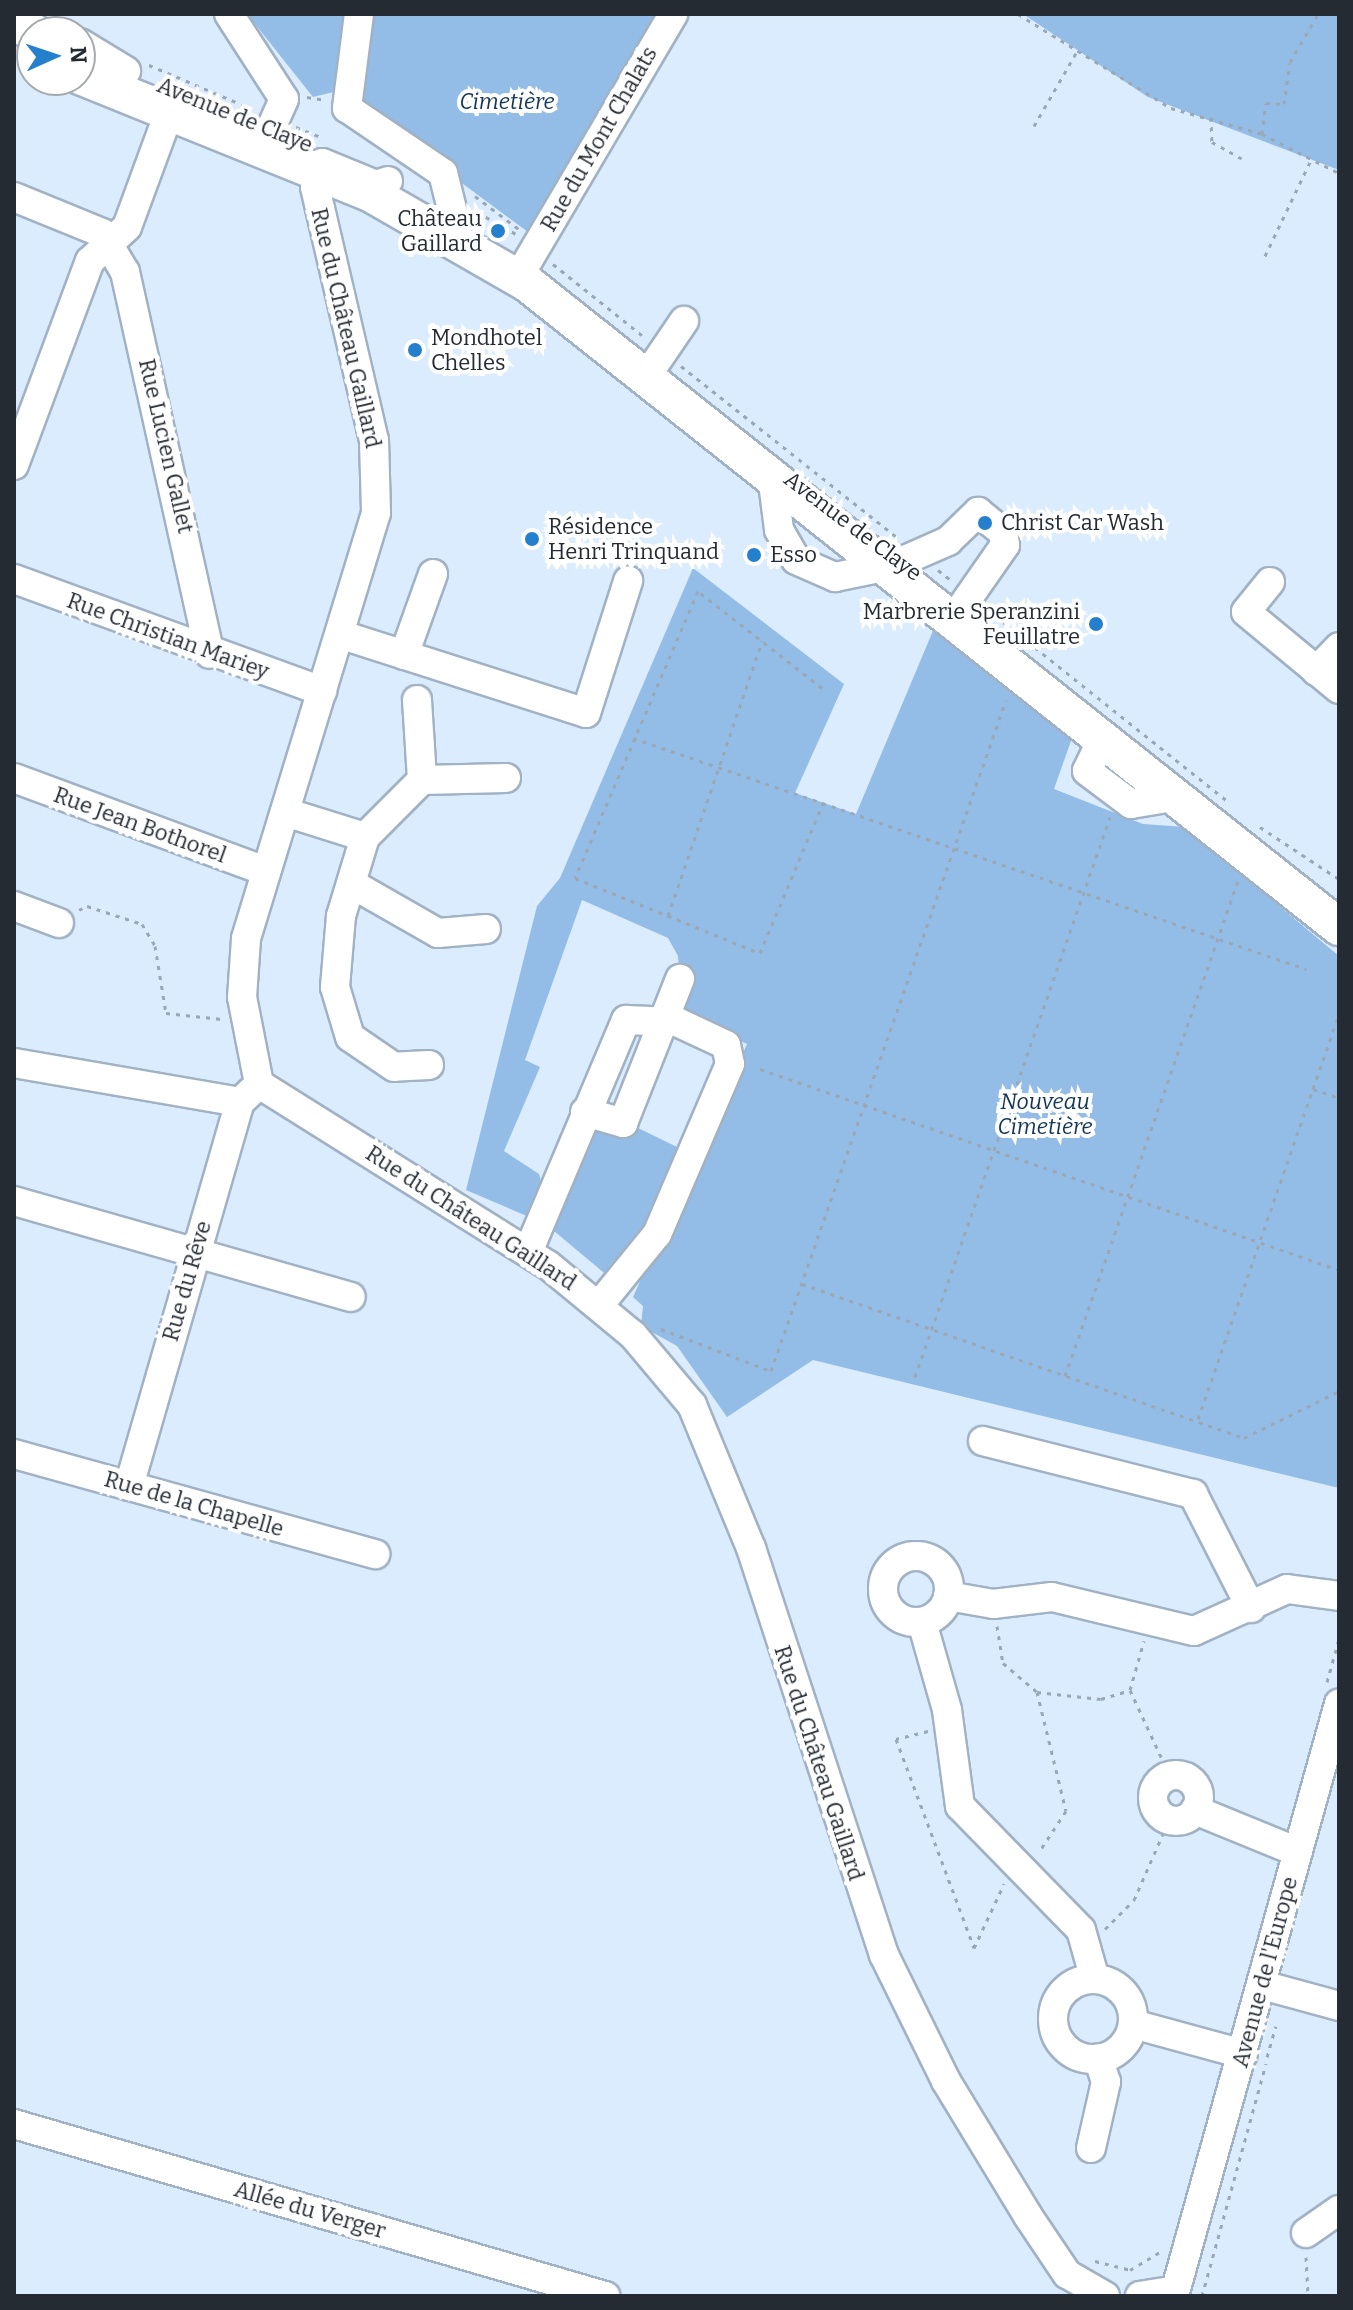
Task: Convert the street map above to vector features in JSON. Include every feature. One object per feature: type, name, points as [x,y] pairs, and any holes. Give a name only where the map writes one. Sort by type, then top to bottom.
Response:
[{"type":"main road","name":"Avenue de Claye","points":[[96,59],[271,128],[455,212],[551,302],[772,475],[891,565],[961,608],[1014,672],[1339,895]]},
{"type":"main road","name":"Avenue de Claye","points":[[96,83],[318,173],[455,212],[465,231],[528,251],[652,368],[891,565],[918,594],[1101,742],[1339,927]]},
{"type":"main road","name":"Avenue de Claye","points":[[528,251],[551,302]]},
{"type":"street","points":[[229,14],[284,99],[271,128]]},
{"type":"street","points":[[359,14],[347,108],[443,173],[455,212]]},
{"type":"street","name":"Rue du Mont Chalats","points":[[528,251],[673,14]]},
{"type":"street","points":[[96,53],[126,71]]},
{"type":"street","points":[[14,465],[90,261],[127,227],[163,129]]},
{"type":"street","name":"Avenue de Claye","points":[[318,173],[328,163],[376,185],[388,181]]},
{"type":"street","name":"Rue du Château Gaillard","points":[[318,173],[322,227],[376,457],[374,527],[246,939],[245,1021],[250,1093],[528,1252],[599,1305],[667,1371],[711,1442],[884,1955],[946,2081],[1067,2274],[1105,2296]]},
{"type":"street","points":[[14,197],[111,241]]},
{"type":"street","name":"Rue Lucien Gallet","points":[[111,241],[125,272],[210,654]]},
{"type":"street","points":[[652,368],[684,321]]},
{"type":"street","points":[[772,475],[779,530],[796,560],[835,577],[891,565],[948,541],[978,512],[1003,532],[1005,545],[961,608]]},
{"type":"street","points":[[404,655],[433,574]]},
{"type":"street","name":"Rue Christian Mariey","points":[[14,579],[210,654],[322,691]]},
{"type":"street","points":[[342,635],[586,713],[628,581]]},
{"type":"street","points":[[1270,582],[1246,612],[1339,689]]},
{"type":"street","points":[[1316,671],[1339,647]]},
{"type":"street","points":[[417,700],[422,780]]},
{"type":"street","points":[[1101,742],[1087,771],[1115,803],[1131,804],[1173,797]]},
{"type":"street","name":"Rue Jean Bothorel","points":[[14,778],[266,871]]},
{"type":"street","points":[[429,1065],[394,1067],[350,1037],[335,987],[341,916],[365,837],[422,780],[506,778]]},
{"type":"street","points":[[285,812],[365,837]]},
{"type":"street","points":[[352,884],[438,933],[486,929]]},
{"type":"street","points":[[14,906],[59,923]]},
{"type":"street","points":[[585,1112],[623,1123],[680,979]]},
{"type":"street","points":[[528,1252],[626,1020],[665,1020],[726,1045],[730,1064],[657,1234],[621,1287],[599,1305]]},
{"type":"street","points":[[14,1063],[250,1093]]},
{"type":"street","name":"Rue du Rêve","points":[[129,1486],[195,1252],[250,1093]]},
{"type":"street","points":[[14,1201],[351,1297]]},
{"type":"street","points":[[983,1441],[1193,1494],[1251,1608]]},
{"type":"street","name":"Rue de la Chapelle","points":[[14,1454],[375,1554]]},
{"type":"street","points":[[922,1622],[891,1612],[882,1591],[888,1570],[907,1557],[929,1559],[945,1574],[948,1596]]},
{"type":"street","points":[[948,1596],[993,1604],[1052,1597],[1194,1631],[1296,1587],[1339,1596]]},
{"type":"street","points":[[922,1622],[948,1596]]},
{"type":"street","points":[[922,1622],[951,1729],[960,1806],[1091,1944],[1095,1979]]},
{"type":"street","name":"Avenue de l'Europe","points":[[1180,2294],[1181,2239],[1243,2054],[1298,1852],[1331,1701]]},
{"type":"street","points":[[1170,1776],[1192,1782],[1182,1815],[1298,1852]]},
{"type":"street","points":[[1095,1979],[1124,1993],[1133,2024],[1121,2048],[1098,2058],[1062,2044],[1053,2020],[1061,1995],[1095,1979]]},
{"type":"street","points":[[1262,1985],[1339,2006]]},
{"type":"street","points":[[1133,2024],[1243,2054]]},
{"type":"street","points":[[1091,2148],[1106,2082],[1098,2058]]},
{"type":"street","name":"Allée du Verger","points":[[14,2124],[605,2296]]},
{"type":"street","points":[[1306,2233],[1339,2210]]},
{"type":"street","points":[[1140,2296],[1180,2294]]},
{"type":"path","points":[[1018,14],[1076,53],[1171,108],[1262,134],[1339,173]]},
{"type":"path","points":[[1262,134],[1266,103],[1284,104],[1290,62],[1318,14]]},
{"type":"path","points":[[1034,126],[1076,53]]},
{"type":"path","points":[[1211,117],[1212,142],[1244,160]]},
{"type":"path","points":[[1265,256],[1311,160]]},
{"type":"path","points":[[455,212],[528,251]]},
{"type":"path","points":[[822,688],[698,591],[575,878],[760,953],[823,803]]},
{"type":"path","points":[[668,916],[762,641]]},
{"type":"path","points":[[650,1325],[771,1371],[861,1104],[955,848],[1014,672]]},
{"type":"path","points":[[633,738],[1306,969]]},
{"type":"path","points":[[915,1377],[1115,803]]},
{"type":"path","points":[[1065,1376],[1239,877]]},
{"type":"path","points":[[59,923],[87,906],[142,924],[155,946],[166,1013],[245,1021]]},
{"type":"path","points":[[1197,1421],[1339,1015]]},
{"type":"path","points":[[760,1069],[1339,1270]]},
{"type":"path","points":[[1313,1089],[1339,1098]]},
{"type":"path","points":[[802,1284],[1244,1438],[1339,1391]]},
{"type":"path","points":[[993,1604],[1003,1663],[1037,1692],[1101,1699],[1130,1690]]},
{"type":"path","points":[[1148,1622],[1130,1690],[1170,1776]]},
{"type":"path","points":[[1331,1701],[1339,1639]]},
{"type":"path","points":[[951,1729],[896,1739],[974,1948],[990,1901],[1017,1868],[1037,1855],[1066,1811],[1037,1692]]},
{"type":"path","points":[[1091,1944],[1134,1900],[1182,1815]]},
{"type":"path","points":[[1306,2233],[1308,2296]]},
{"type":"path","points":[[1067,2274],[1086,2260],[1130,2270],[1153,2260],[1181,2239]]},
{"type":"green space","name":"Cimetière","points":[[247,14],[660,14],[528,232],[359,107],[350,88],[313,97]]},
{"type":"green space","points":[[1023,14],[1339,14],[1339,170],[1148,97]]},
{"type":"green space","name":"Nouveau Cimetière","points":[[693,568],[844,684],[795,793],[856,814],[935,626],[1072,738],[1054,789],[1143,824],[1185,827],[1339,956],[1339,1488],[813,1360],[727,1417],[677,1346],[641,1326],[643,1306],[633,1297],[747,1044],[682,1012],[678,956],[668,938],[582,900],[525,1060],[540,1067],[504,1151],[539,1174],[543,1189],[529,1217],[466,1190],[537,906],[560,878]]},
{"type":"green space","points":[[586,1125],[628,1137],[636,1127],[677,1147],[682,1135],[690,1138],[644,1245],[609,1277],[554,1231]]},
{"type":"place","name":"Château Gaillard","points":[[498,231]]},
{"type":"place","name":"Mondhotel Chelles","points":[[415,350]]},
{"type":"place","name":"Christ Car Wash","points":[[985,523]]},
{"type":"place","name":"Résidence Henri Trinquand","points":[[532,539]]},
{"type":"place","name":"Esso","points":[[754,555]]},
{"type":"place","name":"Marbrerie Speranzini Feuillatre","points":[[1096,624]]}]
